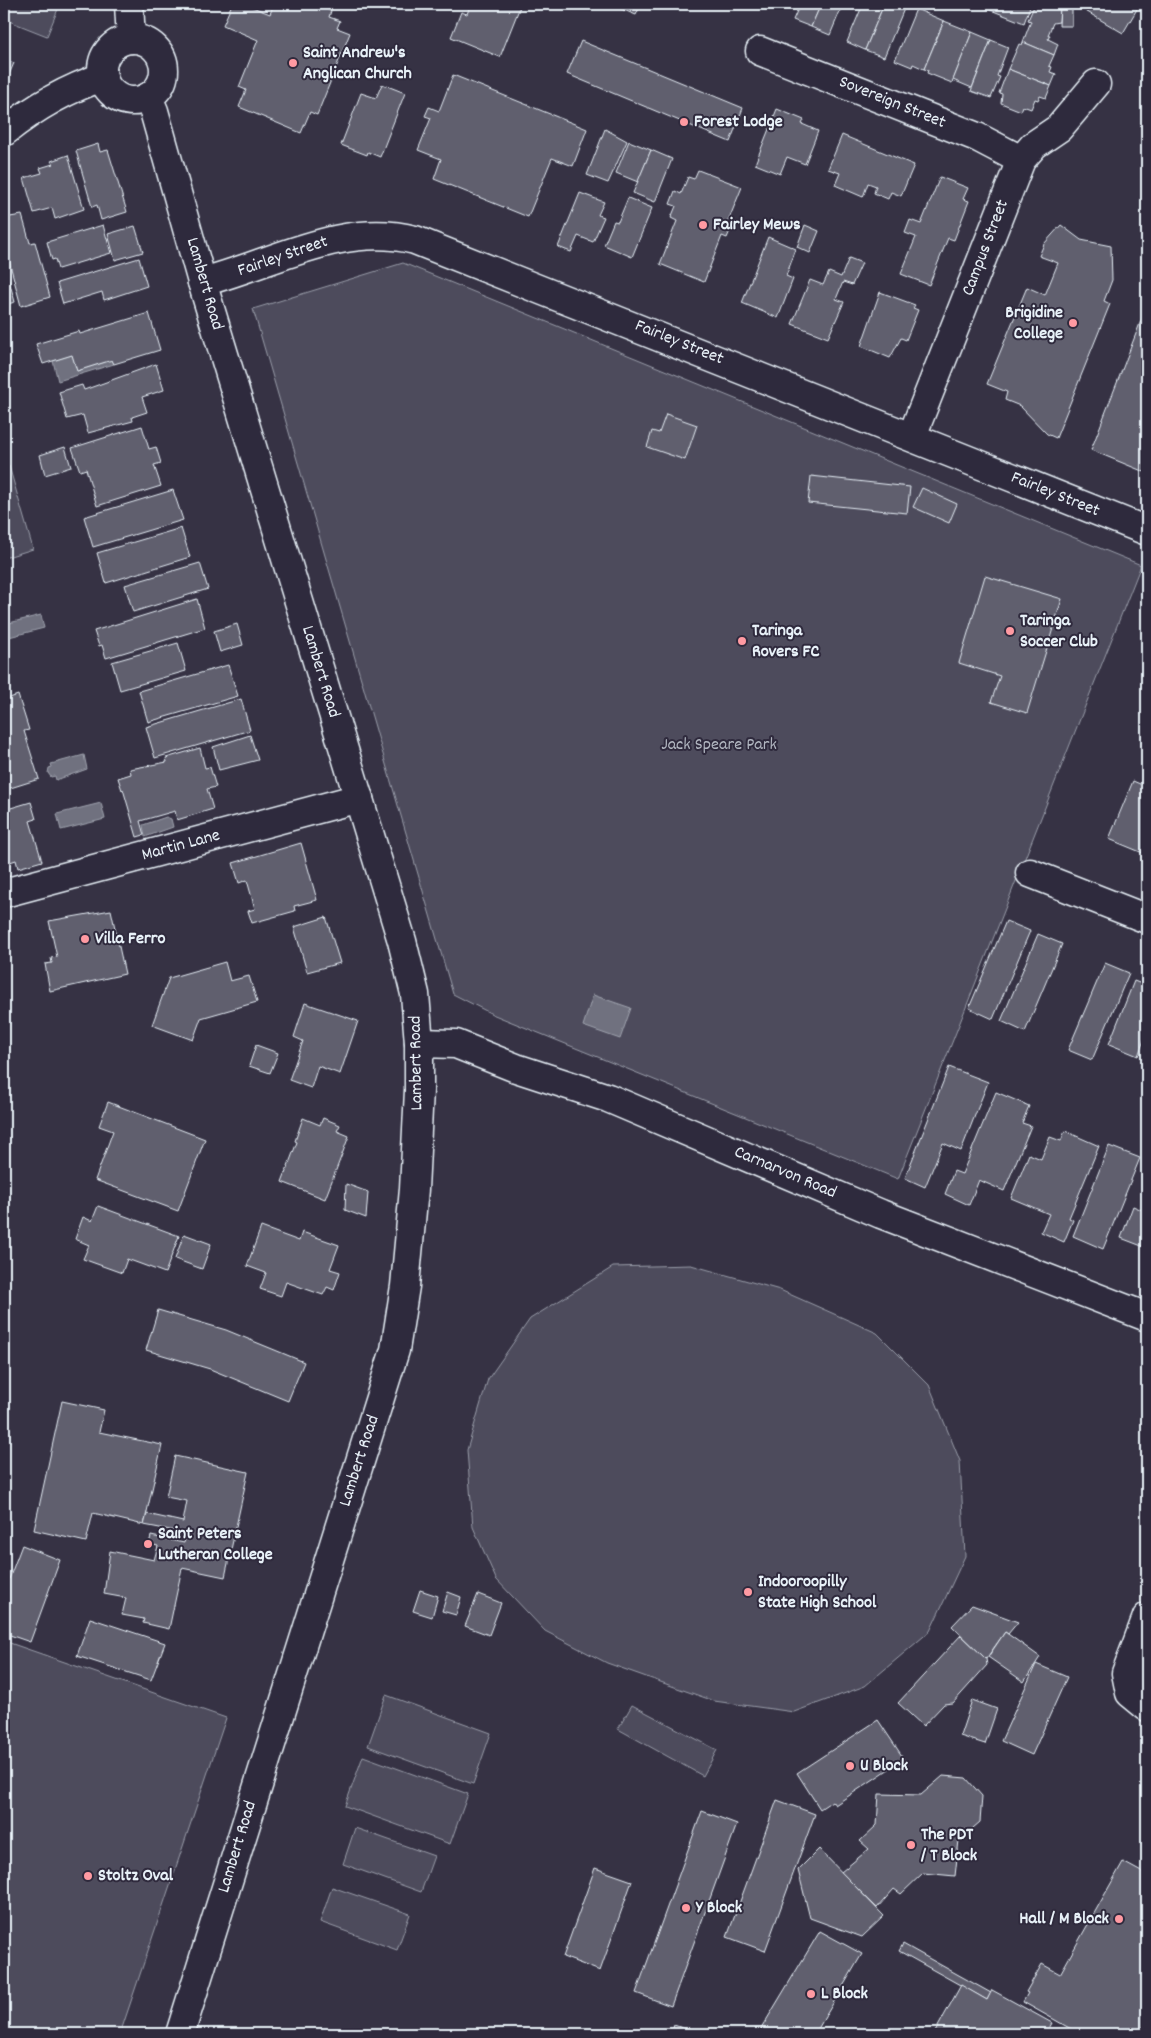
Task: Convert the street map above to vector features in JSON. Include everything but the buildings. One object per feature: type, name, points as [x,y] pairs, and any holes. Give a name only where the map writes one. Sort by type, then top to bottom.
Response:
[{"type":"street","points":[[129,4],[131,39]]},
{"type":"street","points":[[131,39],[150,44],[158,52],[164,72],[156,90],[148,97],[129,100],[120,98],[106,86],[103,77],[102,66],[105,56],[112,47],[121,41],[131,39]]},
{"type":"street","name":"Sovereign Street","points":[[760,51],[976,137],[1021,160]]},
{"type":"street","points":[[4,132],[31,110],[81,84],[103,77]]},
{"type":"street","name":"Campus Street","points":[[912,436],[1021,160],[1034,145],[1059,128],[1096,84]]},
{"type":"street","name":"Lambert Road","points":[[148,97],[154,111],[202,282],[402,941],[415,994],[420,1043],[415,1179],[404,1286],[395,1350],[180,2034]]},
{"type":"street","name":"Fairley Street","points":[[202,282],[238,273],[334,239],[372,235],[406,238],[446,250],[1147,531]]},
{"type":"street","name":"Martin Lane","points":[[4,893],[359,798]]},
{"type":"street","points":[[1030,873],[1147,920]]},
{"type":"street","name":"Carnarvon Road","points":[[420,1043],[456,1044],[516,1068],[608,1098],[881,1214],[1147,1317]]},
{"type":"street","points":[[1139,1700],[1126,1673],[1147,1617]]},
{"type":"green space","points":[[4,4],[60,4],[47,36],[4,19]]},
{"type":"green space","name":"Jack Speare Park","points":[[403,263],[1141,565],[898,1179],[492,1014],[453,994],[253,309]]},
{"type":"green space","points":[[9,466],[33,549],[4,558],[4,468]]},
{"type":"green space","points":[[691,1265],[780,1290],[877,1333],[929,1385],[960,1461],[965,1556],[930,1631],[865,1686],[794,1712],[714,1701],[607,1663],[545,1631],[496,1579],[473,1527],[467,1450],[488,1379],[530,1319],[613,1267]]},
{"type":"green space","name":"Stoltz Oval","points":[[4,1641],[226,1718],[120,2034],[4,2034]]},
{"type":"green space","points":[[386,1695],[491,1733],[473,1784],[368,1746]]},
{"type":"green space","points":[[632,1705],[717,1750],[703,1776],[618,1729]]},
{"type":"green space","points":[[363,1756],[468,1794],[450,1844],[345,1806]]},
{"type":"green space","points":[[355,1828],[434,1856],[421,1892],[343,1864]]},
{"type":"green space","points":[[332,1887],[410,1914],[397,1950],[320,1922]]},
{"type":"water","points":[[72,355],[77,371],[112,360],[114,364],[58,381],[53,361]]},
{"type":"water","points":[[41,615],[44,628],[9,637],[5,624]]},
{"type":"water","points":[[84,755],[87,769],[56,780],[55,776],[51,777],[48,773],[49,768],[52,767],[51,764]]},
{"type":"water","points":[[101,803],[105,819],[61,830],[57,814]]},
{"type":"water","points":[[166,817],[171,819],[173,827],[145,837],[143,825]]},
{"type":"water","points":[[593,995],[631,1008],[620,1039],[583,1026]]},
{"type":"place","name":"Saint Andrew's Anglican Church","points":[[293,63]]},
{"type":"place","name":"Forest Lodge","points":[[684,122]]},
{"type":"place","name":"Fairley Mews","points":[[703,225]]},
{"type":"place","name":"Brigidine College","points":[[1073,323]]},
{"type":"place","name":"Taringa Soccer Club","points":[[1010,631]]},
{"type":"place","name":"Taringa Rovers FC","points":[[742,641]]},
{"type":"place","name":"Villa Ferro","points":[[85,939]]},
{"type":"place","name":"Saint Peters Lutheran College","points":[[148,1544]]},
{"type":"place","name":"Indooroopilly State High School","points":[[748,1592]]},
{"type":"place","name":"U Block","points":[[850,1766]]},
{"type":"place","name":"The PDT / T Block","points":[[911,1845]]},
{"type":"place","name":"Stoltz Oval","points":[[88,1876]]},
{"type":"place","name":"Y Block","points":[[686,1908]]},
{"type":"place","name":"Hall / M Block","points":[[1119,1919]]},
{"type":"place","name":"L Block","points":[[811,1994]]}]
